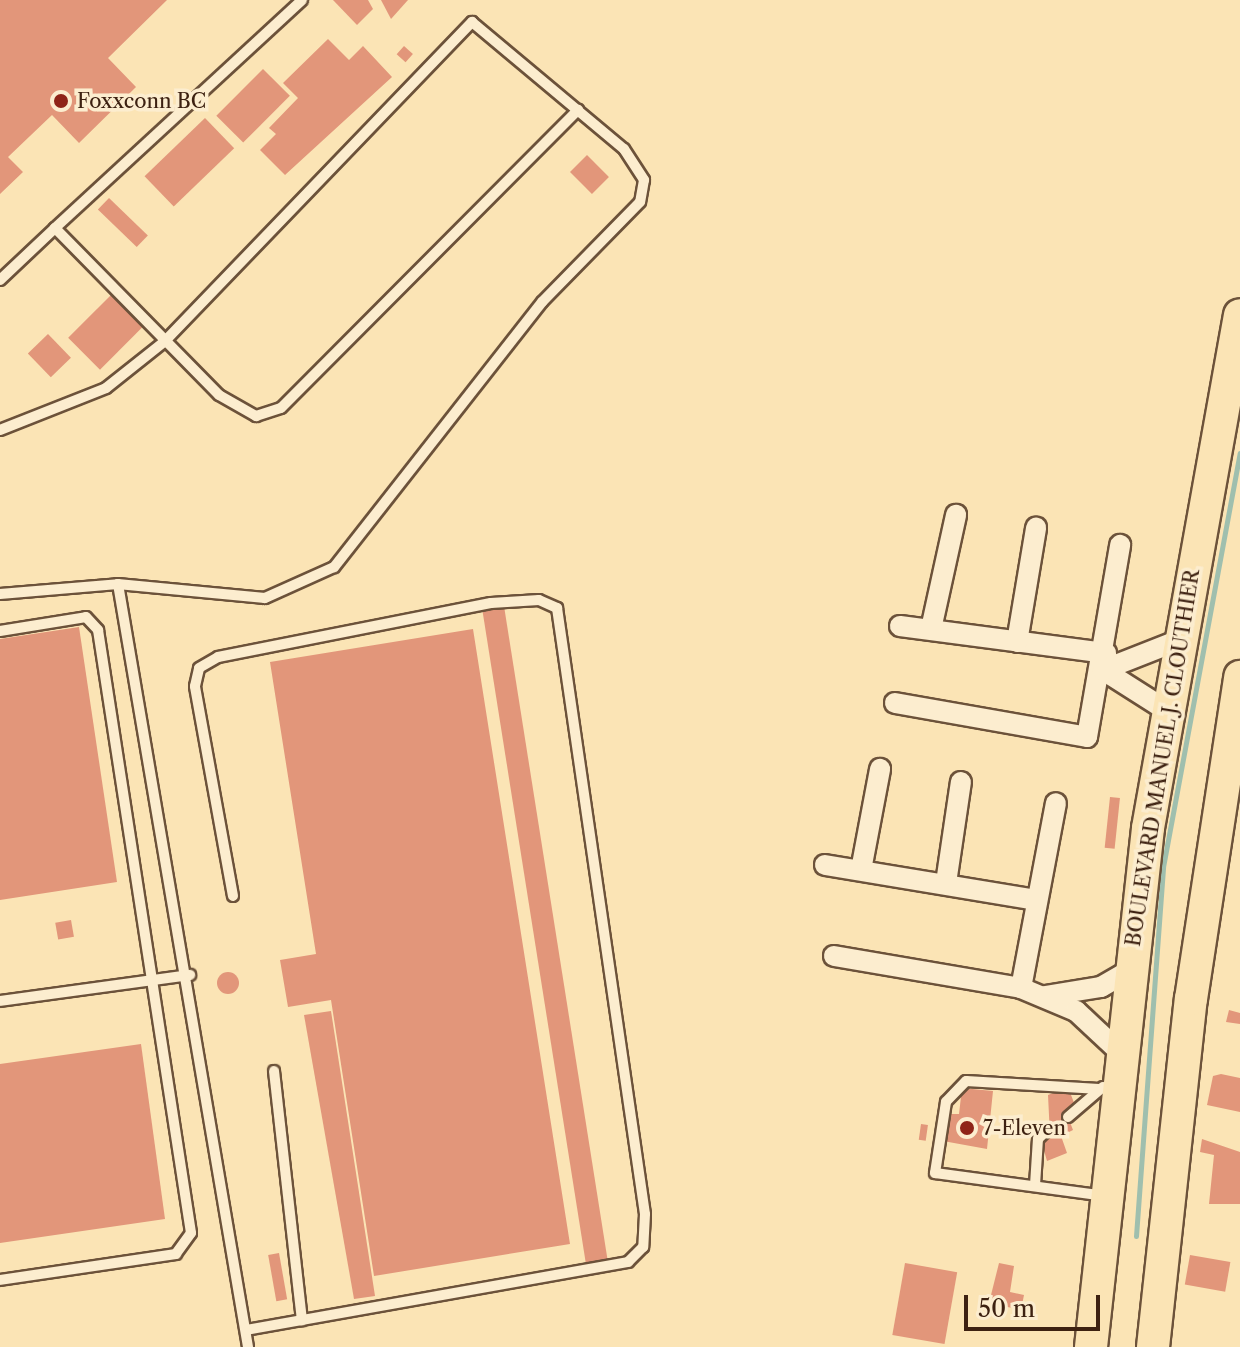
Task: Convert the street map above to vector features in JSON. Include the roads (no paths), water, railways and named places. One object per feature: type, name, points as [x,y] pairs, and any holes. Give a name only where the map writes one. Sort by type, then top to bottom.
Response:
[{"type":"main road","name":"BOULEVARD MANUEL J. CLOUTHIER","points":[[1091,1347],[1107,1197],[1114,1075],[1166,710],[1240,315]]},
{"type":"main road","points":[[1153,1347],[1191,999],[1236,725],[1240,677]]},
{"type":"main road","points":[[1095,1304],[1110,1347]]},
{"type":"street","points":[[931,629],[956,515]]},
{"type":"street","points":[[1017,642],[1036,528]]},
{"type":"street","points":[[895,703],[1087,737],[1104,662],[1120,545]]},
{"type":"street","points":[[900,626],[1017,642],[1104,662],[1166,710]]},
{"type":"street","points":[[1104,662],[1179,640]]},
{"type":"street","points":[[861,870],[880,769]]},
{"type":"street","points":[[946,883],[961,782]]},
{"type":"street","points":[[1021,988],[1056,803]]},
{"type":"street","points":[[825,865],[1037,900]]},
{"type":"street","points":[[834,956],[1021,988],[1076,1011],[1114,1075]]},
{"type":"street","points":[[1041,997],[1101,987],[1131,970]]},
{"type":"lane","points":[[0,280],[302,0]]},
{"type":"lane","points":[[0,430],[106,388],[165,341],[472,22],[624,149],[644,180],[640,202],[542,302],[334,567],[265,598],[118,584],[0,594]]},
{"type":"lane","points":[[55,228],[219,395],[256,416],[281,408],[578,110]]},
{"type":"lane","points":[[118,584],[190,975],[248,1347]]},
{"type":"lane","points":[[233,896],[195,686],[199,668],[218,657],[491,603],[539,600],[557,608],[645,1214],[643,1247],[628,1262],[246,1330]]},
{"type":"lane","points":[[0,631],[94,622],[148,983],[191,1233],[186,1247],[0,1280]]},
{"type":"lane","points":[[0,1001],[190,975]]},
{"type":"lane","points":[[274,1071],[302,1320]]},
{"type":"lane","points":[[1068,1117],[1114,1075]]},
{"type":"lane","points":[[1107,1197],[935,1173],[946,1102],[966,1081],[1114,1075]]},
{"type":"lane","points":[[1035,1185],[1038,1139],[1048,1129]]},
{"type":"waterway","points":[[1136,1236],[1163,867],[1240,453]]},
{"type":"place","name":"Foxxconn BC","points":[[61,101]]},
{"type":"place","name":"7-Eleven","points":[[967,1128]]}]
